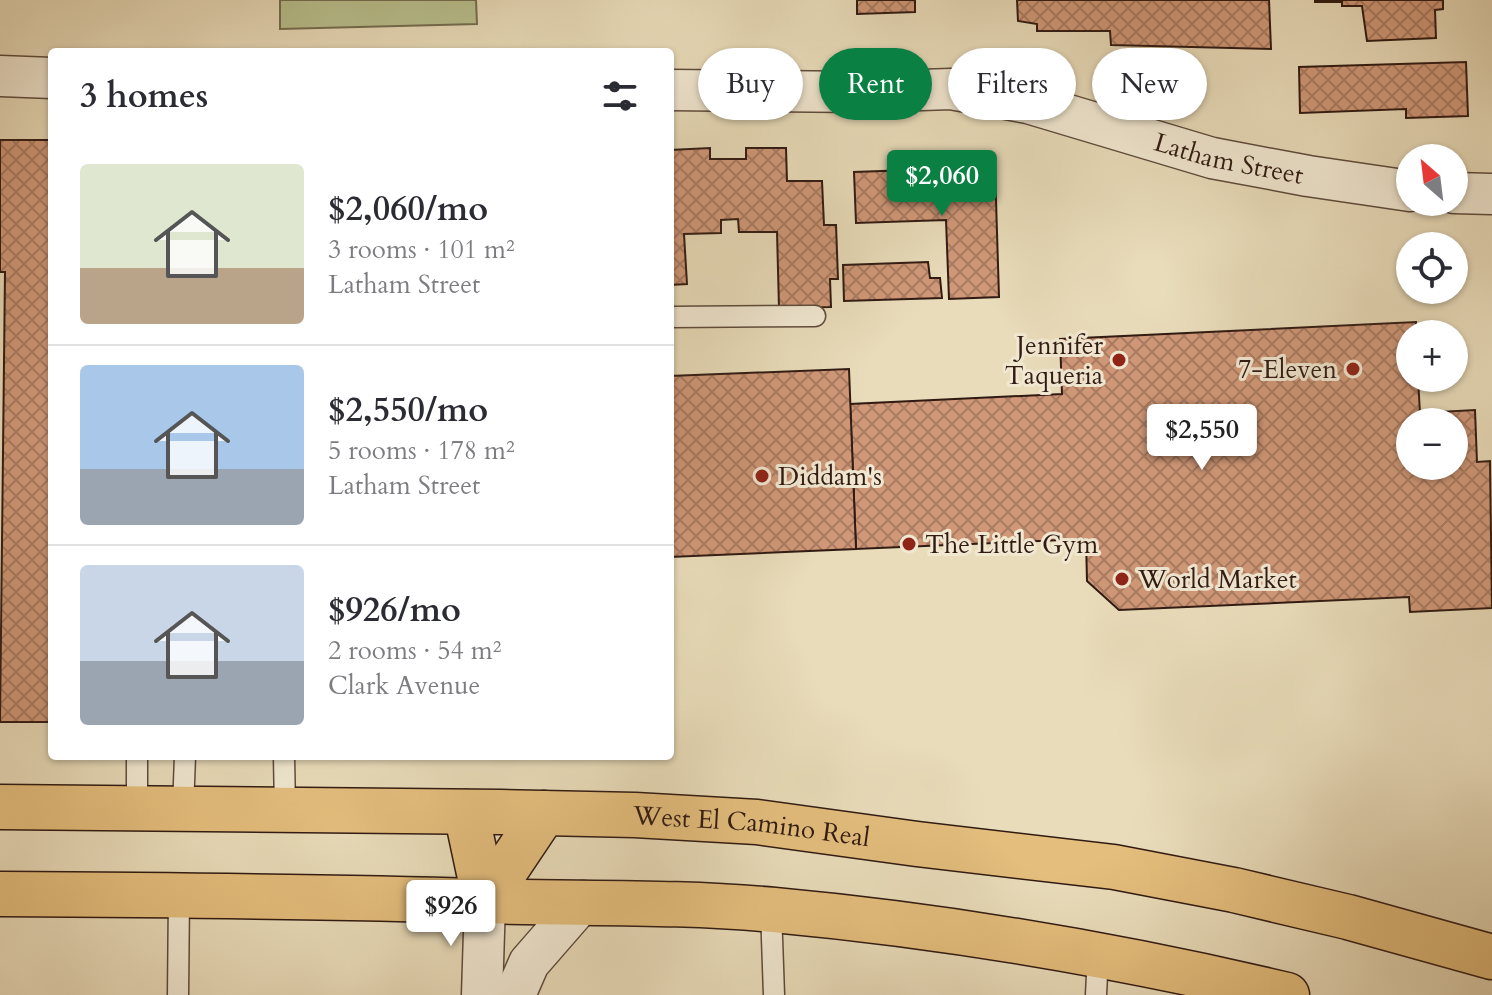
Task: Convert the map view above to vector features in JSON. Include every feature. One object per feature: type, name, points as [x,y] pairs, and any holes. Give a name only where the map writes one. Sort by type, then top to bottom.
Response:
[{"type":"main road","name":"West El Camino Real","points":[[0,807],[544,813],[757,822],[1114,867],[1302,906],[1492,957]]},
{"type":"main road","points":[[484,812],[485,901]]},
{"type":"main road","points":[[485,901],[544,813]]},
{"type":"main road","points":[[0,894],[583,901],[771,910],[985,935],[1097,975],[1287,995]]},
{"type":"street","points":[[0,76],[48,78]]},
{"type":"street","name":"Latham Street","points":[[674,90],[862,92],[951,89],[1028,103],[1212,158],[1396,189]]},
{"type":"street","points":[[1468,193],[1492,194]]},
{"type":"street","points":[[482,995],[485,901]]},
{"type":"street","points":[[515,995],[529,963],[583,901]]},
{"type":"lane","points":[[674,317],[815,316]]},
{"type":"lane","points":[[137,760],[137,809]]},
{"type":"lane","points":[[183,809],[185,760]]},
{"type":"lane","points":[[284,760],[285,809]]},
{"type":"lane","points":[[178,995],[179,896]]},
{"type":"lane","points":[[771,910],[774,995]]},
{"type":"green space","points":[[280,0],[476,0],[477,24],[280,29]]},
{"type":"building","points":[[857,0],[915,0],[915,12],[857,14]]},
{"type":"building","points":[[1017,0],[1269,0],[1271,49],[1111,45],[1110,31],[1037,31],[1037,24],[1018,21]]},
{"type":"building","points":[[1315,0],[1443,0],[1443,9],[1435,10],[1436,38],[1367,41],[1362,6],[1342,6],[1342,2]]},
{"type":"building","points":[[1466,62],[1468,116],[1406,118],[1406,109],[1300,113],[1299,67]]},
{"type":"building","points":[[0,140],[48,140],[48,722],[0,722],[5,272],[0,272]]},
{"type":"building","points":[[710,148],[710,159],[746,159],[746,148],[786,148],[787,181],[822,181],[824,225],[836,225],[838,279],[830,279],[831,307],[779,308],[777,232],[739,232],[738,219],[721,220],[721,233],[684,234],[687,284],[674,285],[674,150]]},
{"type":"building","points":[[995,167],[999,297],[949,299],[946,220],[856,223],[854,172]]},
{"type":"building","points":[[928,262],[930,278],[940,278],[942,298],[844,301],[843,265]]},
{"type":"building","points":[[1396,323],[1396,392],[1419,392],[1420,408],[1396,408],[1396,480],[1468,480],[1468,410],[1475,410],[1477,462],[1490,461],[1492,608],[1410,612],[1409,597],[1119,610],[1087,581],[1086,539],[856,549],[850,404],[1062,394],[1060,339]]},
{"type":"building","name":"Diddam's","points":[[849,369],[856,549],[674,557],[674,376]]},
{"type":"place","name":"Jennifer Taqueria","points":[[1119,360]]},
{"type":"place","name":"7-Eleven","points":[[1353,369]]},
{"type":"place","name":"Diddam's","points":[[762,476]]},
{"type":"place","name":"The Little Gym","points":[[909,544]]},
{"type":"place","name":"World Market","points":[[1122,579]]}]
